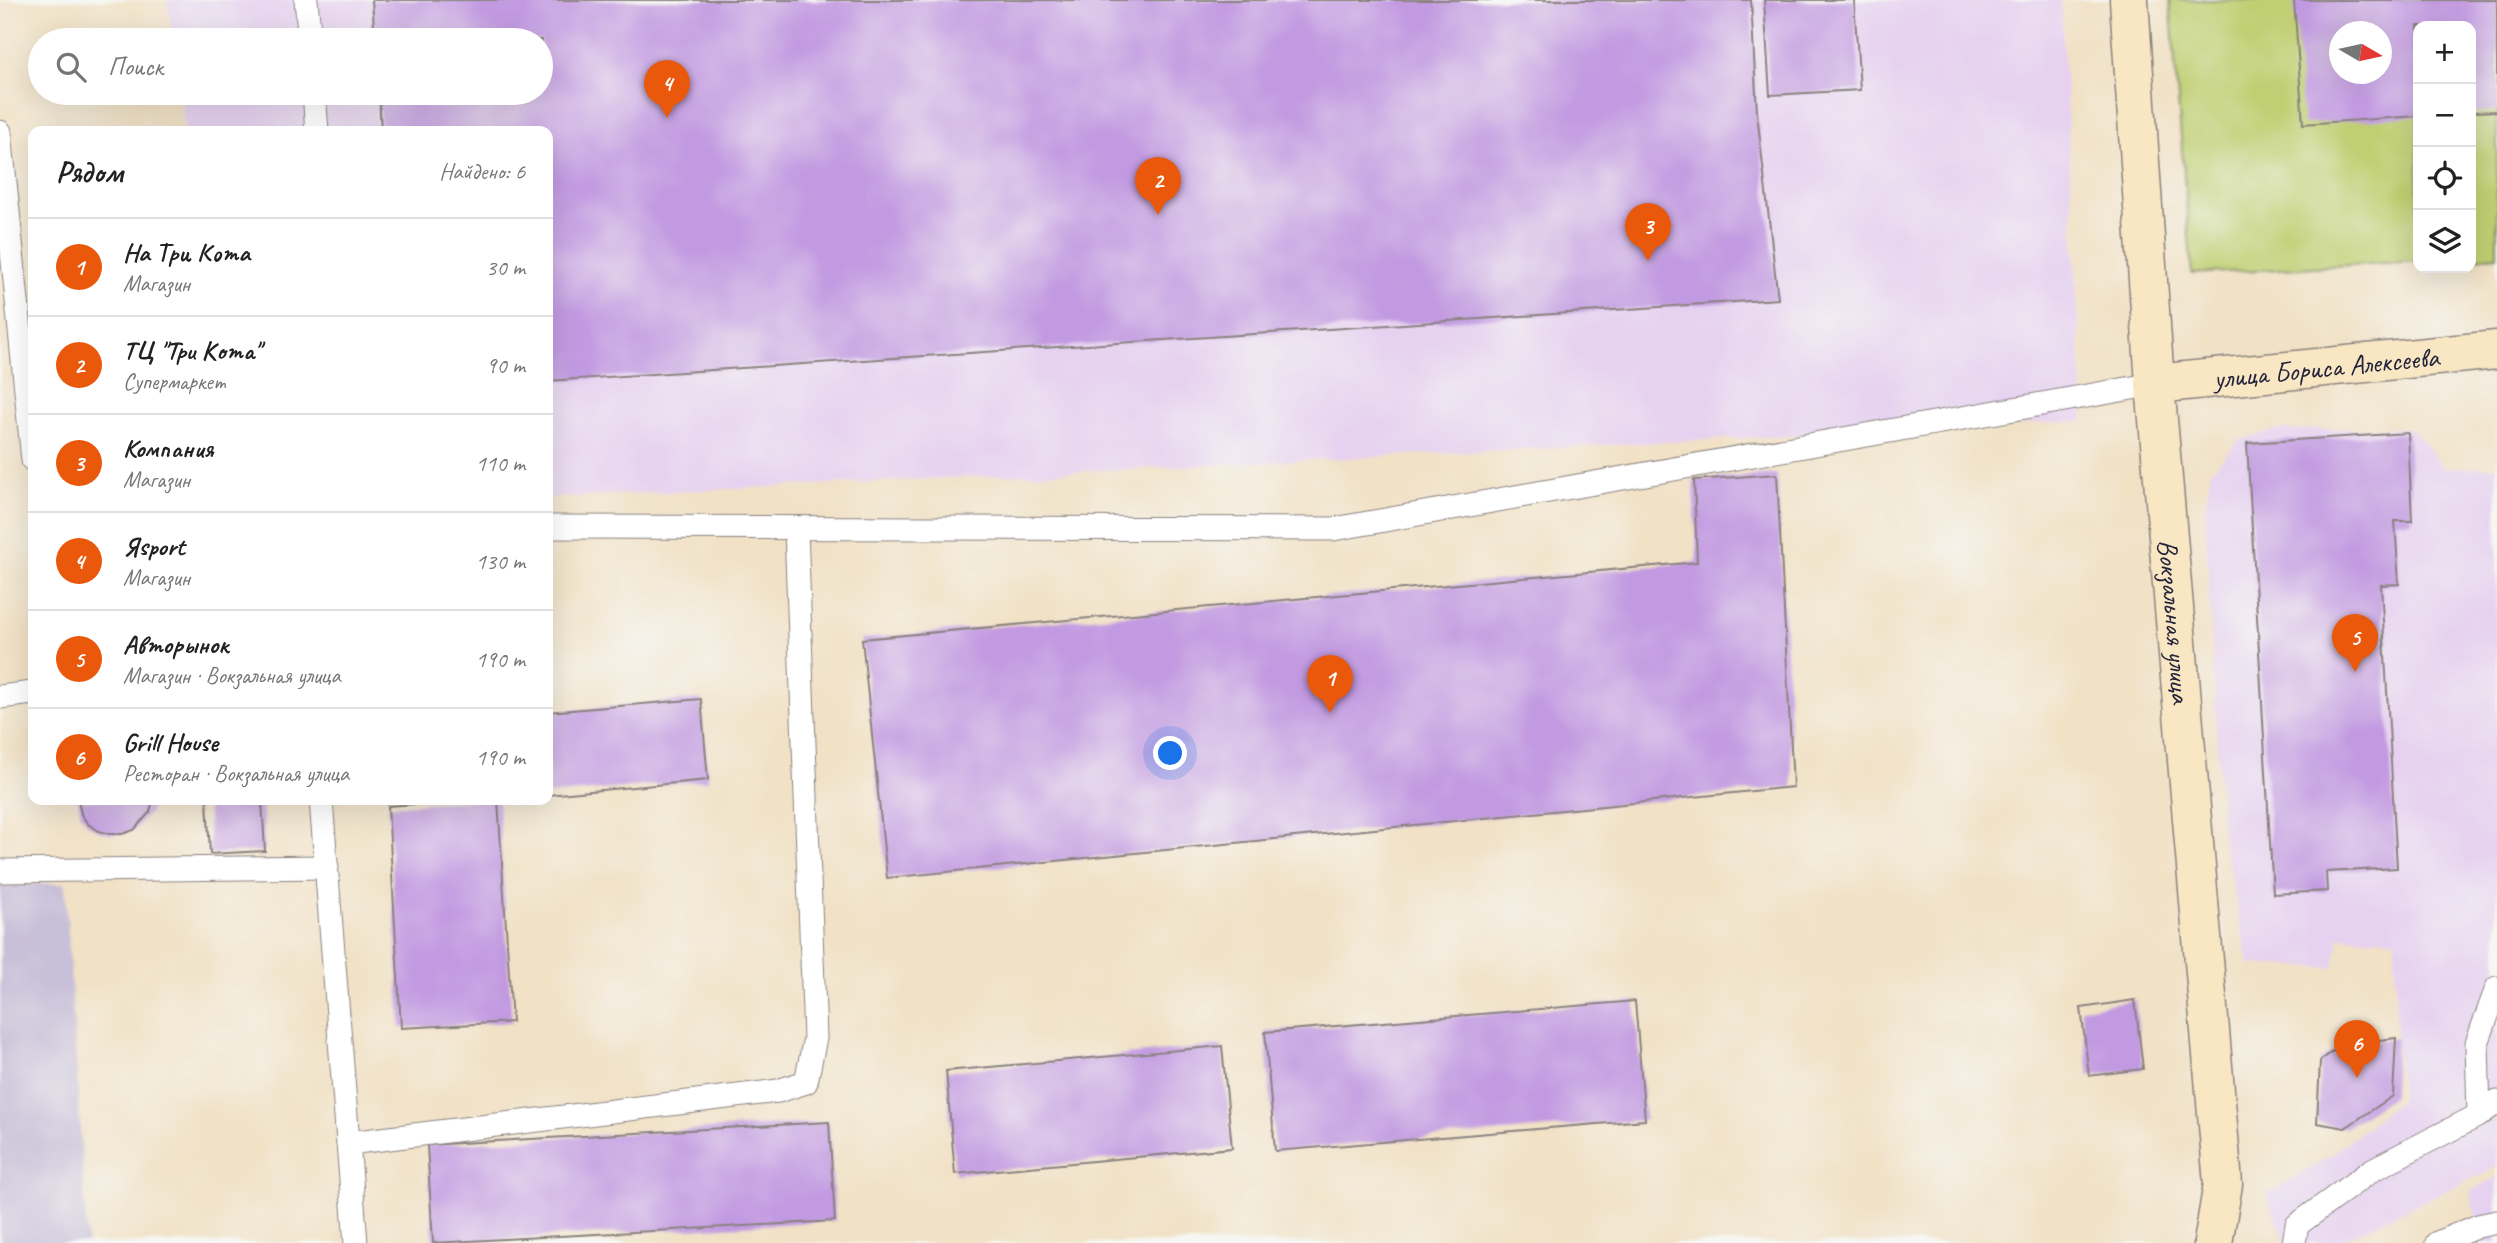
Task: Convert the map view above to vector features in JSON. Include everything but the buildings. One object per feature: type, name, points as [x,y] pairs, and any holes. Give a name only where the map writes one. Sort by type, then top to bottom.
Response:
[{"type":"main road","name":"Вокзальная улица","points":[[2129,0],[2155,384],[2223,1184],[2213,1243]]},
{"type":"main road","name":"улица Бориса Алексеева","points":[[2155,384],[2497,350]]},
{"type":"lane","points":[[306,0],[309,28]]},
{"type":"lane","points":[[315,105],[317,126]]},
{"type":"lane","points":[[0,132],[28,410]]},
{"type":"lane","points":[[553,527],[1334,529],[2155,384]]},
{"type":"lane","points":[[348,1143],[778,1091],[806,1082],[815,1038],[796,529]]},
{"type":"lane","points":[[0,696],[28,693]]},
{"type":"lane","points":[[321,805],[356,1243]]},
{"type":"lane","points":[[0,871],[327,867]]},
{"type":"lane","points":[[2294,1243],[2297,1225],[2372,1170],[2488,1109],[2477,1043],[2497,988]]},
{"type":"lane","points":[[2437,1243],[2479,1226],[2497,1222]]},
{"type":"shaded area","points":[[167,0],[2061,0],[2084,421],[553,498],[553,126],[184,126],[182,105],[553,105],[553,28],[171,28]]},
{"type":"shaded area","points":[[2412,428],[2443,468],[2497,467],[2497,1167],[2334,1243],[2286,1243],[2266,1195],[2333,1154],[2401,1099],[2396,1038],[2395,939],[2339,937],[2334,968],[2249,964],[2222,837],[2205,508],[2211,471],[2239,440],[2277,430]]},
{"type":"shaded area","points":[[65,883],[87,1243],[0,1243],[0,885]]},
{"type":"shaded area","points":[[2497,1177],[2497,1243],[2482,1243],[2470,1192]]},
{"type":"green space","points":[[2170,0],[2497,0],[2497,256],[2476,258],[2476,21],[2413,21],[2413,261],[2192,274]]},
{"type":"place","name":"Яsport","points":[[667,118]]},
{"type":"place","name":"ТЦ \"Три Кота\"","points":[[1158,215]]},
{"type":"place","name":"Компания","points":[[1648,261]]},
{"type":"place","name":"Авторынок","points":[[2355,672]]},
{"type":"place","name":"На Три Кота","points":[[1330,713]]},
{"type":"place","name":"Grill House","points":[[2357,1078]]}]
